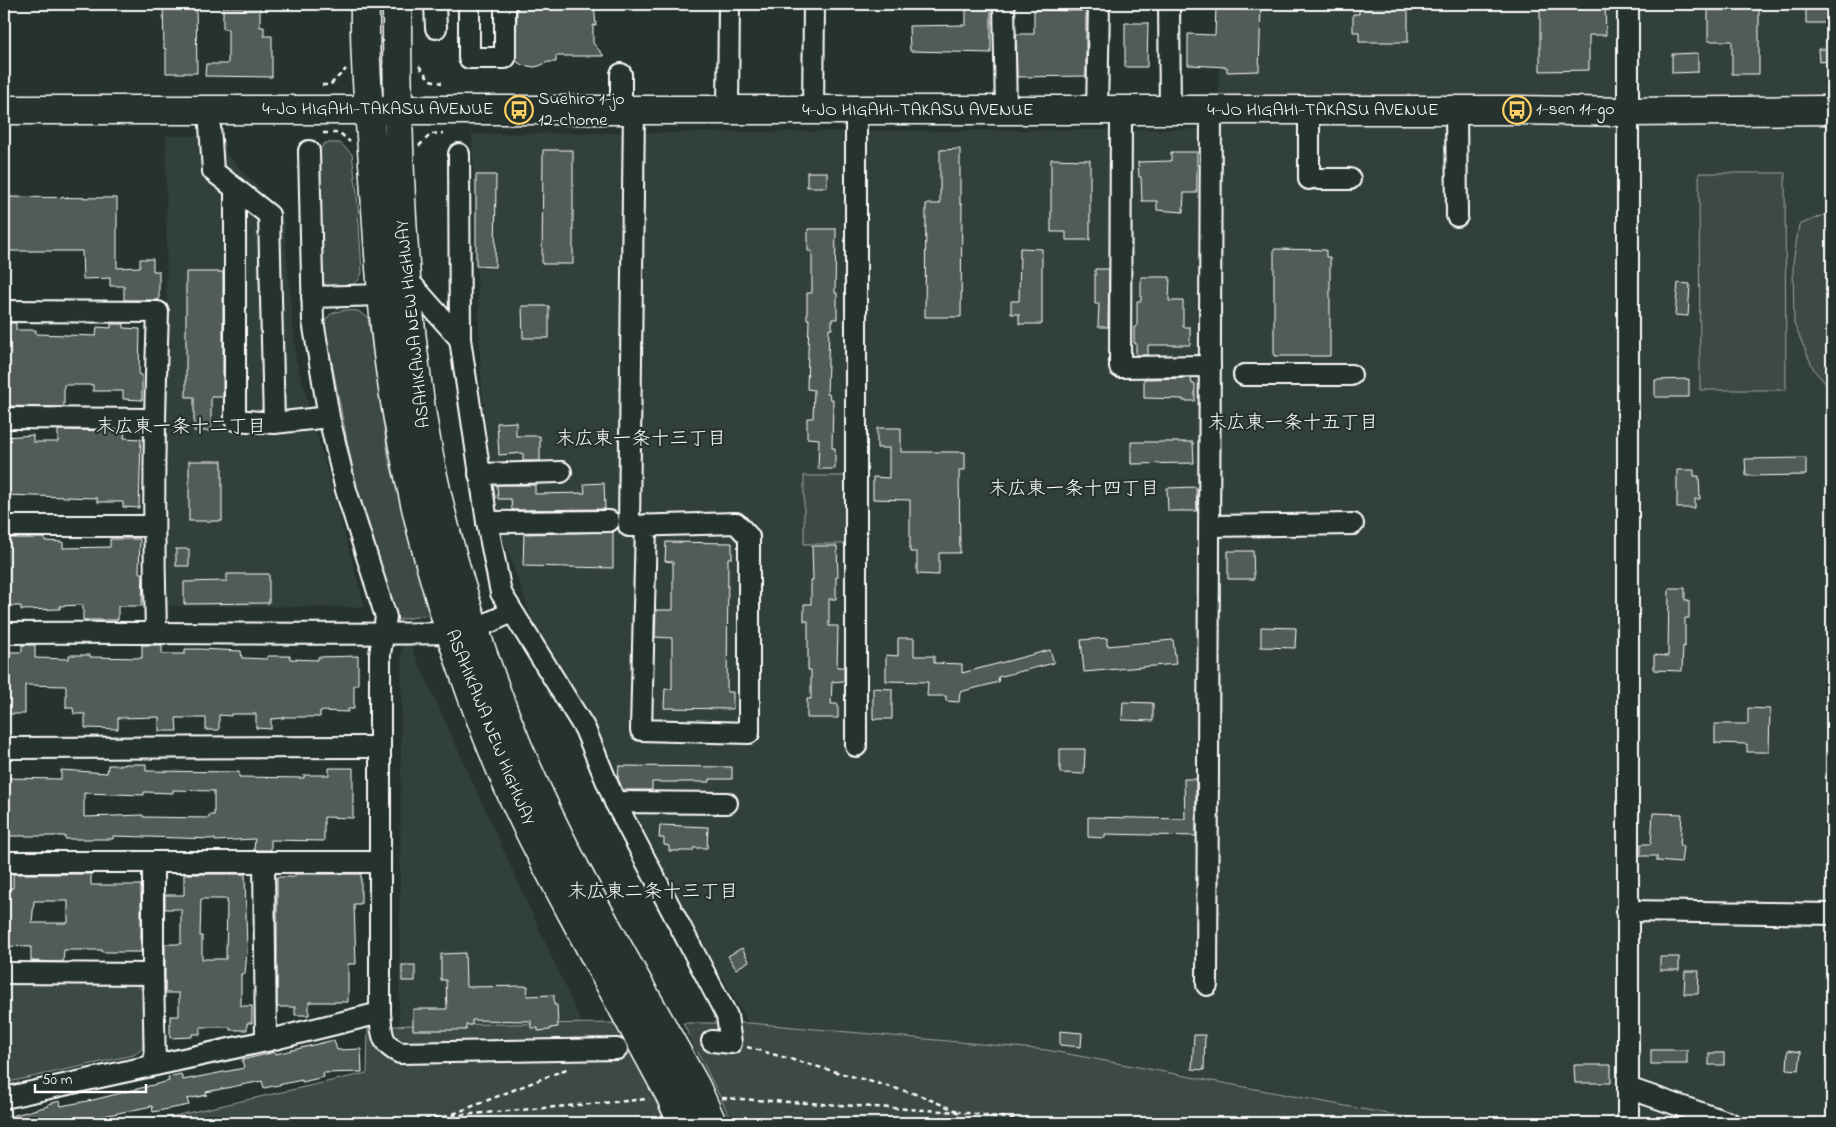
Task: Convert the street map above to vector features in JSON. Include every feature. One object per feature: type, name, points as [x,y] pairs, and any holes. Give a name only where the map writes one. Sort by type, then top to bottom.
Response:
[{"type":"highway","name":"ASAHIKAWA NEW HIGHWAY","points":[[397,4],[398,110],[406,278],[423,423],[445,526],[459,578],[462,631],[476,706],[504,776],[538,850],[671,1097],[672,1112]]},
{"type":"highway","name":"ASAHIKAWA NEW HIGHWAY","points":[[360,8],[382,295],[389,362],[402,438],[422,534],[462,631],[508,721],[534,783],[567,852],[696,1087],[712,1110]]},
{"type":"highway","name":"4-JO HIGAHI-TAKASU AVENUE","points":[[4,110],[1456,110],[1628,112],[1832,110]]},
{"type":"street","points":[[435,4],[436,28]]},
{"type":"street","points":[[469,4],[469,58],[505,58],[505,4]]},
{"type":"street","points":[[728,110],[729,4]]},
{"type":"street","points":[[813,111],[814,4]]},
{"type":"street","points":[[1004,4],[1006,111]]},
{"type":"street","points":[[1099,4],[1109,111],[1120,368],[1210,366]]},
{"type":"street","points":[[1169,4],[1170,111]]},
{"type":"street","points":[[1628,4],[1628,1123]]},
{"type":"street","points":[[622,74],[627,110],[630,526],[646,525],[736,523],[749,537],[749,732],[641,730],[646,525]]},
{"type":"street","points":[[209,110],[213,171],[269,215],[274,423]]},
{"type":"street","points":[[1309,110],[1314,179],[1350,179]]},
{"type":"street","points":[[1456,110],[1457,216]]},
{"type":"street","points":[[856,111],[856,746]]},
{"type":"street","points":[[1208,985],[1211,111]]},
{"type":"street","points":[[309,151],[313,321],[329,416],[346,490],[386,617],[380,654],[380,1013],[382,1037],[389,1048],[400,1052],[616,1049]]},
{"type":"street","points":[[459,154],[460,339],[487,522],[501,593],[586,729],[614,802],[727,1016],[722,1042]]},
{"type":"street","points":[[235,188],[235,420],[274,423],[329,416]]},
{"type":"street","points":[[406,278],[460,339]]},
{"type":"street","points":[[312,297],[382,295]]},
{"type":"street","points":[[4,312],[158,312],[153,526],[156,632]]},
{"type":"street","points":[[1244,375],[1351,375]]},
{"type":"street","points":[[4,418],[154,420]]},
{"type":"street","points":[[480,474],[561,472]]},
{"type":"street","points":[[487,522],[609,522]]},
{"type":"street","points":[[1210,526],[1353,524]]},
{"type":"street","points":[[4,526],[153,526]]},
{"type":"street","points":[[4,633],[384,634],[462,631],[512,612]]},
{"type":"street","points":[[4,748],[380,747]]},
{"type":"street","points":[[614,802],[727,803]]},
{"type":"street","points":[[4,862],[380,862]]},
{"type":"street","points":[[153,862],[155,1064]]},
{"type":"street","points":[[264,863],[266,1041]]},
{"type":"street","points":[[1627,911],[1832,914]]},
{"type":"street","points":[[4,973],[153,974]]},
{"type":"street","points":[[4,1098],[266,1041],[380,1013]]},
{"type":"street","points":[[1628,1088],[1730,1123]]},
{"type":"path","points":[[418,62],[420,68],[430,80],[442,83]]},
{"type":"path","points":[[322,84],[330,85],[347,68]]},
{"type":"path","points":[[323,133],[340,133],[352,144]]},
{"type":"path","points":[[417,154],[418,147],[431,134],[443,133]]},
{"type":"path","points":[[722,1042],[919,1095],[959,1112]]},
{"type":"path","points":[[449,1116],[572,1066]]},
{"type":"path","points":[[712,1110],[959,1112],[1045,1123]]},
{"type":"path","points":[[398,1123],[449,1116],[672,1112]]},
{"type":"shaded area","points":[[1219,4],[1832,4],[1832,1123],[1422,1123],[1410,1118],[1047,1050],[749,1023],[674,895],[608,754],[538,637],[495,515],[481,379],[472,134],[1219,129]]},
{"type":"shaded area","points":[[166,136],[223,136],[227,155],[283,213],[296,360],[365,607],[168,606]]},
{"type":"shaded area","points":[[325,143],[340,143],[352,154],[357,193],[362,272],[357,282],[345,287],[329,287],[321,277],[318,152]]},
{"type":"shaded area","points":[[1699,173],[1785,173],[1786,390],[1700,390]]},
{"type":"shaded area","points":[[1832,212],[1832,391],[1814,370],[1794,324],[1793,263],[1799,225]]},
{"type":"shaded area","points":[[346,310],[358,311],[368,318],[389,461],[434,614],[397,620],[356,486],[324,323],[332,314]]},
{"type":"shaded area","points":[[804,476],[845,476],[845,544],[804,544]]},
{"type":"shaded area","points":[[402,626],[582,1024],[399,1026]]},
{"type":"shaded area","points":[[4,982],[135,984],[143,990],[143,1048],[134,1055],[4,1083]]},
{"type":"shaded area","points":[[622,1023],[665,1123],[143,1123],[367,1073],[368,1028],[411,1025]]},
{"type":"shaded area","points":[[683,1023],[749,1023],[1047,1050],[1410,1118],[1422,1123],[733,1123]]},
{"type":"building","points":[[163,4],[196,4],[197,73],[166,73]]},
{"type":"building","points":[[517,4],[594,4],[596,26],[593,25],[593,43],[604,56],[556,56],[556,62],[548,62],[534,67],[522,65],[516,61]]},
{"type":"building","points":[[966,4],[991,4],[991,53],[910,51],[909,26],[966,25]]},
{"type":"building","points":[[1216,4],[1261,4],[1259,71],[1227,72],[1227,67],[1188,65],[1188,34],[1215,35]]},
{"type":"building","points":[[1365,4],[1408,4],[1408,42],[1359,42],[1359,32],[1353,32],[1353,14],[1359,14],[1359,7],[1365,7]]},
{"type":"building","points":[[1546,4],[1605,4],[1606,35],[1589,35],[1589,70],[1540,71],[1540,7],[1546,7]]},
{"type":"building","points":[[1745,4],[1759,4],[1759,74],[1732,74],[1732,41],[1708,41],[1708,10],[1734,10],[1734,7],[1745,7]]},
{"type":"building","points":[[1806,4],[1832,4],[1832,23],[1806,23]]},
{"type":"building","points":[[223,7],[260,7],[260,27],[264,27],[264,36],[272,36],[272,77],[205,76],[206,64],[228,64],[228,29],[223,29]]},
{"type":"building","points":[[1034,10],[1086,11],[1086,76],[1017,77],[1016,34],[1034,34]]},
{"type":"building","points":[[1125,23],[1148,23],[1147,67],[1125,67]]},
{"type":"building","points":[[1818,49],[1830,49],[1830,61],[1819,62]]},
{"type":"building","points":[[1698,53],[1698,72],[1672,73],[1672,54]]},
{"type":"building","points":[[960,149],[960,204],[962,204],[961,317],[925,317],[926,204],[940,204],[940,150]]},
{"type":"building","points":[[543,150],[573,150],[573,264],[542,264]]},
{"type":"building","points":[[1171,152],[1197,152],[1197,193],[1184,193],[1183,212],[1157,210],[1157,201],[1142,201],[1138,162],[1171,161]]},
{"type":"building","points":[[1051,159],[1090,160],[1090,240],[1066,240],[1066,232],[1051,232]]},
{"type":"building","points":[[807,172],[827,172],[827,187],[807,187]]},
{"type":"building","points":[[476,175],[496,175],[495,267],[476,266]]},
{"type":"building","points":[[4,197],[117,198],[117,268],[140,267],[140,259],[153,259],[153,271],[159,271],[159,300],[124,300],[124,286],[110,286],[110,278],[83,279],[82,251],[4,251]]},
{"type":"building","points":[[808,229],[836,229],[835,293],[837,293],[837,319],[832,319],[832,329],[829,329],[827,394],[829,394],[830,399],[833,399],[832,448],[835,448],[835,469],[818,469],[819,439],[807,438],[807,418],[813,418],[814,390],[807,389],[809,319],[807,319],[807,293],[812,293],[812,251],[808,251]]},
{"type":"building","points":[[1020,248],[1042,249],[1042,324],[1019,324],[1019,314],[1011,314],[1011,301],[1019,301]]},
{"type":"building","points":[[1274,249],[1326,250],[1326,257],[1330,257],[1330,356],[1274,356]]},
{"type":"building","points":[[1095,269],[1109,269],[1108,327],[1098,327],[1099,304],[1095,304]]},
{"type":"building","points":[[186,272],[223,272],[223,397],[211,397],[211,431],[194,431],[194,397],[186,397]]},
{"type":"building","points":[[1141,277],[1170,277],[1169,301],[1183,301],[1183,327],[1190,327],[1190,345],[1148,345],[1148,355],[1136,355],[1134,327],[1137,327],[1137,301],[1141,301]]},
{"type":"building","points":[[1678,283],[1690,284],[1688,316],[1675,315]]},
{"type":"building","points":[[522,306],[549,306],[549,338],[523,338]]},
{"type":"building","points":[[4,323],[16,323],[16,330],[36,330],[36,334],[96,336],[97,327],[111,328],[111,324],[124,324],[124,328],[140,329],[139,375],[142,375],[142,400],[123,399],[123,391],[93,391],[93,385],[64,385],[64,407],[4,406]]},
{"type":"building","points":[[1191,378],[1192,384],[1195,384],[1195,401],[1144,398],[1144,379]]},
{"type":"building","points":[[1689,379],[1689,397],[1655,397],[1655,380]]},
{"type":"building","points":[[516,422],[516,436],[540,436],[540,461],[523,461],[523,453],[499,455],[497,423]]},
{"type":"building","points":[[877,428],[901,428],[901,452],[965,452],[965,470],[959,470],[960,553],[939,553],[939,575],[917,574],[917,552],[910,552],[910,500],[873,499],[873,477],[889,478],[889,448],[877,448]]},
{"type":"building","points":[[58,430],[125,431],[124,438],[141,439],[139,508],[123,507],[123,502],[97,502],[97,498],[4,495],[4,437],[33,435],[33,442],[58,442]]},
{"type":"building","points":[[1131,442],[1193,442],[1194,463],[1131,464]]},
{"type":"building","points":[[1806,458],[1806,475],[1746,476],[1745,459]]},
{"type":"building","points":[[189,461],[222,461],[222,521],[189,521]]},
{"type":"building","points":[[1677,470],[1694,470],[1694,476],[1699,476],[1700,499],[1695,499],[1695,508],[1677,508]]},
{"type":"building","points":[[604,483],[605,509],[512,510],[511,499],[498,499],[497,485],[535,485],[535,494],[585,493],[584,484]]},
{"type":"building","points":[[1196,487],[1197,511],[1168,511],[1167,488]]},
{"type":"building","points":[[613,532],[613,568],[523,566],[524,534]]},
{"type":"building","points":[[4,538],[45,538],[45,541],[63,542],[63,548],[110,547],[110,539],[140,539],[139,573],[143,573],[142,606],[118,606],[118,620],[83,620],[83,605],[60,606],[60,609],[21,610],[21,606],[4,606]]},
{"type":"building","points":[[666,542],[732,543],[732,558],[728,558],[727,692],[733,692],[733,709],[664,708],[665,689],[672,689],[672,638],[655,637],[656,610],[673,610],[673,562],[665,561]]},
{"type":"building","points":[[812,546],[837,546],[838,577],[836,577],[836,599],[829,599],[829,626],[838,626],[837,667],[844,667],[844,681],[832,682],[831,704],[838,704],[838,718],[807,718],[807,699],[811,699],[811,670],[808,670],[808,621],[804,621],[804,604],[811,604],[811,580],[813,580]]},
{"type":"building","points":[[176,549],[189,549],[189,566],[176,566]]},
{"type":"building","points":[[1228,551],[1253,551],[1254,579],[1228,579]]},
{"type":"building","points":[[227,574],[269,574],[269,603],[184,604],[184,582],[227,581]]},
{"type":"building","points":[[1669,588],[1685,588],[1685,600],[1689,600],[1689,618],[1685,618],[1685,647],[1683,646],[1682,671],[1654,670],[1654,655],[1668,656]]},
{"type":"building","points":[[1261,627],[1296,628],[1295,648],[1261,647]]},
{"type":"building","points":[[898,638],[914,638],[914,656],[934,656],[934,663],[962,664],[962,673],[1050,650],[1054,663],[998,677],[999,682],[960,692],[959,702],[946,701],[946,696],[927,696],[928,682],[886,681],[886,655],[898,656]]},
{"type":"building","points":[[1107,638],[1107,646],[1173,640],[1176,664],[1084,672],[1081,640]]},
{"type":"building","points":[[22,645],[35,645],[35,658],[69,659],[69,655],[90,655],[90,657],[142,658],[142,645],[162,645],[162,654],[185,654],[185,649],[199,649],[241,651],[242,658],[267,659],[267,656],[290,656],[290,659],[318,660],[318,657],[358,656],[358,685],[354,685],[354,709],[348,709],[348,712],[320,711],[320,717],[271,719],[271,729],[256,728],[256,714],[219,715],[219,730],[206,730],[206,718],[176,718],[177,731],[159,731],[159,717],[118,718],[118,729],[85,728],[85,714],[74,714],[73,708],[66,708],[66,686],[25,685],[25,714],[4,714],[4,652],[22,652]]},
{"type":"building","points":[[873,688],[892,689],[892,719],[873,719]]},
{"type":"building","points":[[1123,702],[1153,703],[1153,721],[1122,720]]},
{"type":"building","points":[[1748,708],[1770,709],[1769,752],[1747,752],[1747,744],[1715,743],[1715,724],[1748,724]]},
{"type":"building","points":[[1060,749],[1085,749],[1084,774],[1060,773]]},
{"type":"building","points":[[146,764],[146,771],[239,772],[239,777],[304,778],[304,775],[329,775],[329,768],[353,768],[353,818],[324,817],[324,841],[271,840],[271,850],[254,850],[255,839],[215,841],[215,839],[113,836],[113,839],[65,839],[65,836],[7,836],[7,834],[4,834],[4,778],[61,779],[61,770],[107,773],[108,765]],"holes":[[[173,790],[214,791],[214,815],[209,815],[209,818],[143,817],[143,815],[84,817],[84,793],[144,795],[144,792],[173,793]]]},
{"type":"building","points":[[619,766],[732,767],[732,779],[710,779],[710,782],[652,782],[652,790],[623,790],[618,779]]},
{"type":"building","points":[[1184,779],[1196,779],[1196,836],[1105,834],[1105,838],[1088,837],[1088,817],[1185,819]]},
{"type":"building","points":[[1653,813],[1682,814],[1680,846],[1683,846],[1681,863],[1657,861],[1657,856],[1641,856],[1641,844],[1651,844]]},
{"type":"building","points":[[660,825],[708,827],[707,848],[693,848],[693,851],[669,851],[669,846],[664,845],[664,838],[659,838]]},
{"type":"building","points":[[13,874],[91,874],[91,885],[141,885],[141,952],[64,950],[63,962],[31,961],[31,947],[4,946],[4,888],[13,888]],"holes":[[[34,901],[68,901],[68,923],[32,923]]]},
{"type":"building","points":[[184,874],[245,874],[247,952],[245,974],[241,974],[241,1006],[252,1006],[252,1023],[247,1023],[247,1030],[230,1030],[230,1027],[200,1027],[200,1034],[192,1034],[192,1037],[170,1038],[170,1016],[179,1016],[179,993],[165,993],[165,944],[181,944],[181,909],[165,909],[165,895],[184,895]],"holes":[[[201,899],[227,899],[226,959],[202,959],[202,936],[200,936]]]},
{"type":"building","points":[[295,874],[361,874],[361,904],[354,904],[356,964],[348,964],[348,1002],[309,1002],[309,1015],[295,1015],[295,1007],[277,1007],[277,877],[295,877]]},
{"type":"building","points":[[742,948],[749,961],[736,969],[728,956]]},
{"type":"building","points":[[465,953],[466,987],[528,986],[527,996],[554,995],[554,1005],[557,1005],[558,1027],[538,1031],[538,1028],[531,1028],[531,1021],[472,1020],[472,1025],[466,1025],[466,1030],[413,1030],[413,1009],[447,1009],[446,980],[441,980],[441,954]]},
{"type":"building","points":[[1660,957],[1679,957],[1679,970],[1660,970]]},
{"type":"building","points":[[402,965],[415,965],[415,981],[402,981]]},
{"type":"building","points":[[1685,971],[1699,971],[1698,994],[1684,994]]},
{"type":"building","points":[[1060,1031],[1082,1033],[1081,1047],[1060,1045]]},
{"type":"building","points":[[1194,1035],[1205,1035],[1204,1070],[1192,1069]]},
{"type":"building","points":[[334,1040],[337,1050],[361,1049],[362,1072],[323,1073],[324,1077],[264,1088],[262,1081],[206,1092],[207,1095],[187,1099],[189,1105],[153,1112],[152,1106],[70,1123],[4,1123],[4,1118],[48,1106],[48,1104],[60,1101],[61,1106],[93,1100],[169,1081],[168,1077],[181,1074],[183,1080],[244,1068],[242,1060]]},
{"type":"building","points":[[1651,1050],[1687,1050],[1687,1064],[1651,1064]]},
{"type":"building","points":[[1788,1050],[1801,1052],[1799,1070],[1787,1069]]},
{"type":"building","points":[[1709,1053],[1724,1053],[1724,1065],[1709,1065]]},
{"type":"building","points":[[1574,1065],[1611,1065],[1611,1083],[1575,1083]]},
{"type":"tunnel","points":[[661,1045],[712,1041]]},
{"type":"place","name":"Suehiro 1-jo 12-chome","points":[[519,110]]},
{"type":"place","name":"1-sen 11-go","points":[[1517,110]]},
{"type":"district","name":"末広東一条十五丁目","points":[[1293,423]]},
{"type":"district","name":"末広東一条十二丁目","points":[[181,427]]},
{"type":"district","name":"末広東一条十三丁目","points":[[641,439]]},
{"type":"district","name":"末広東一条十四丁目","points":[[1074,489]]},
{"type":"district","name":"末広東二条十三丁目","points":[[653,892]]}]
